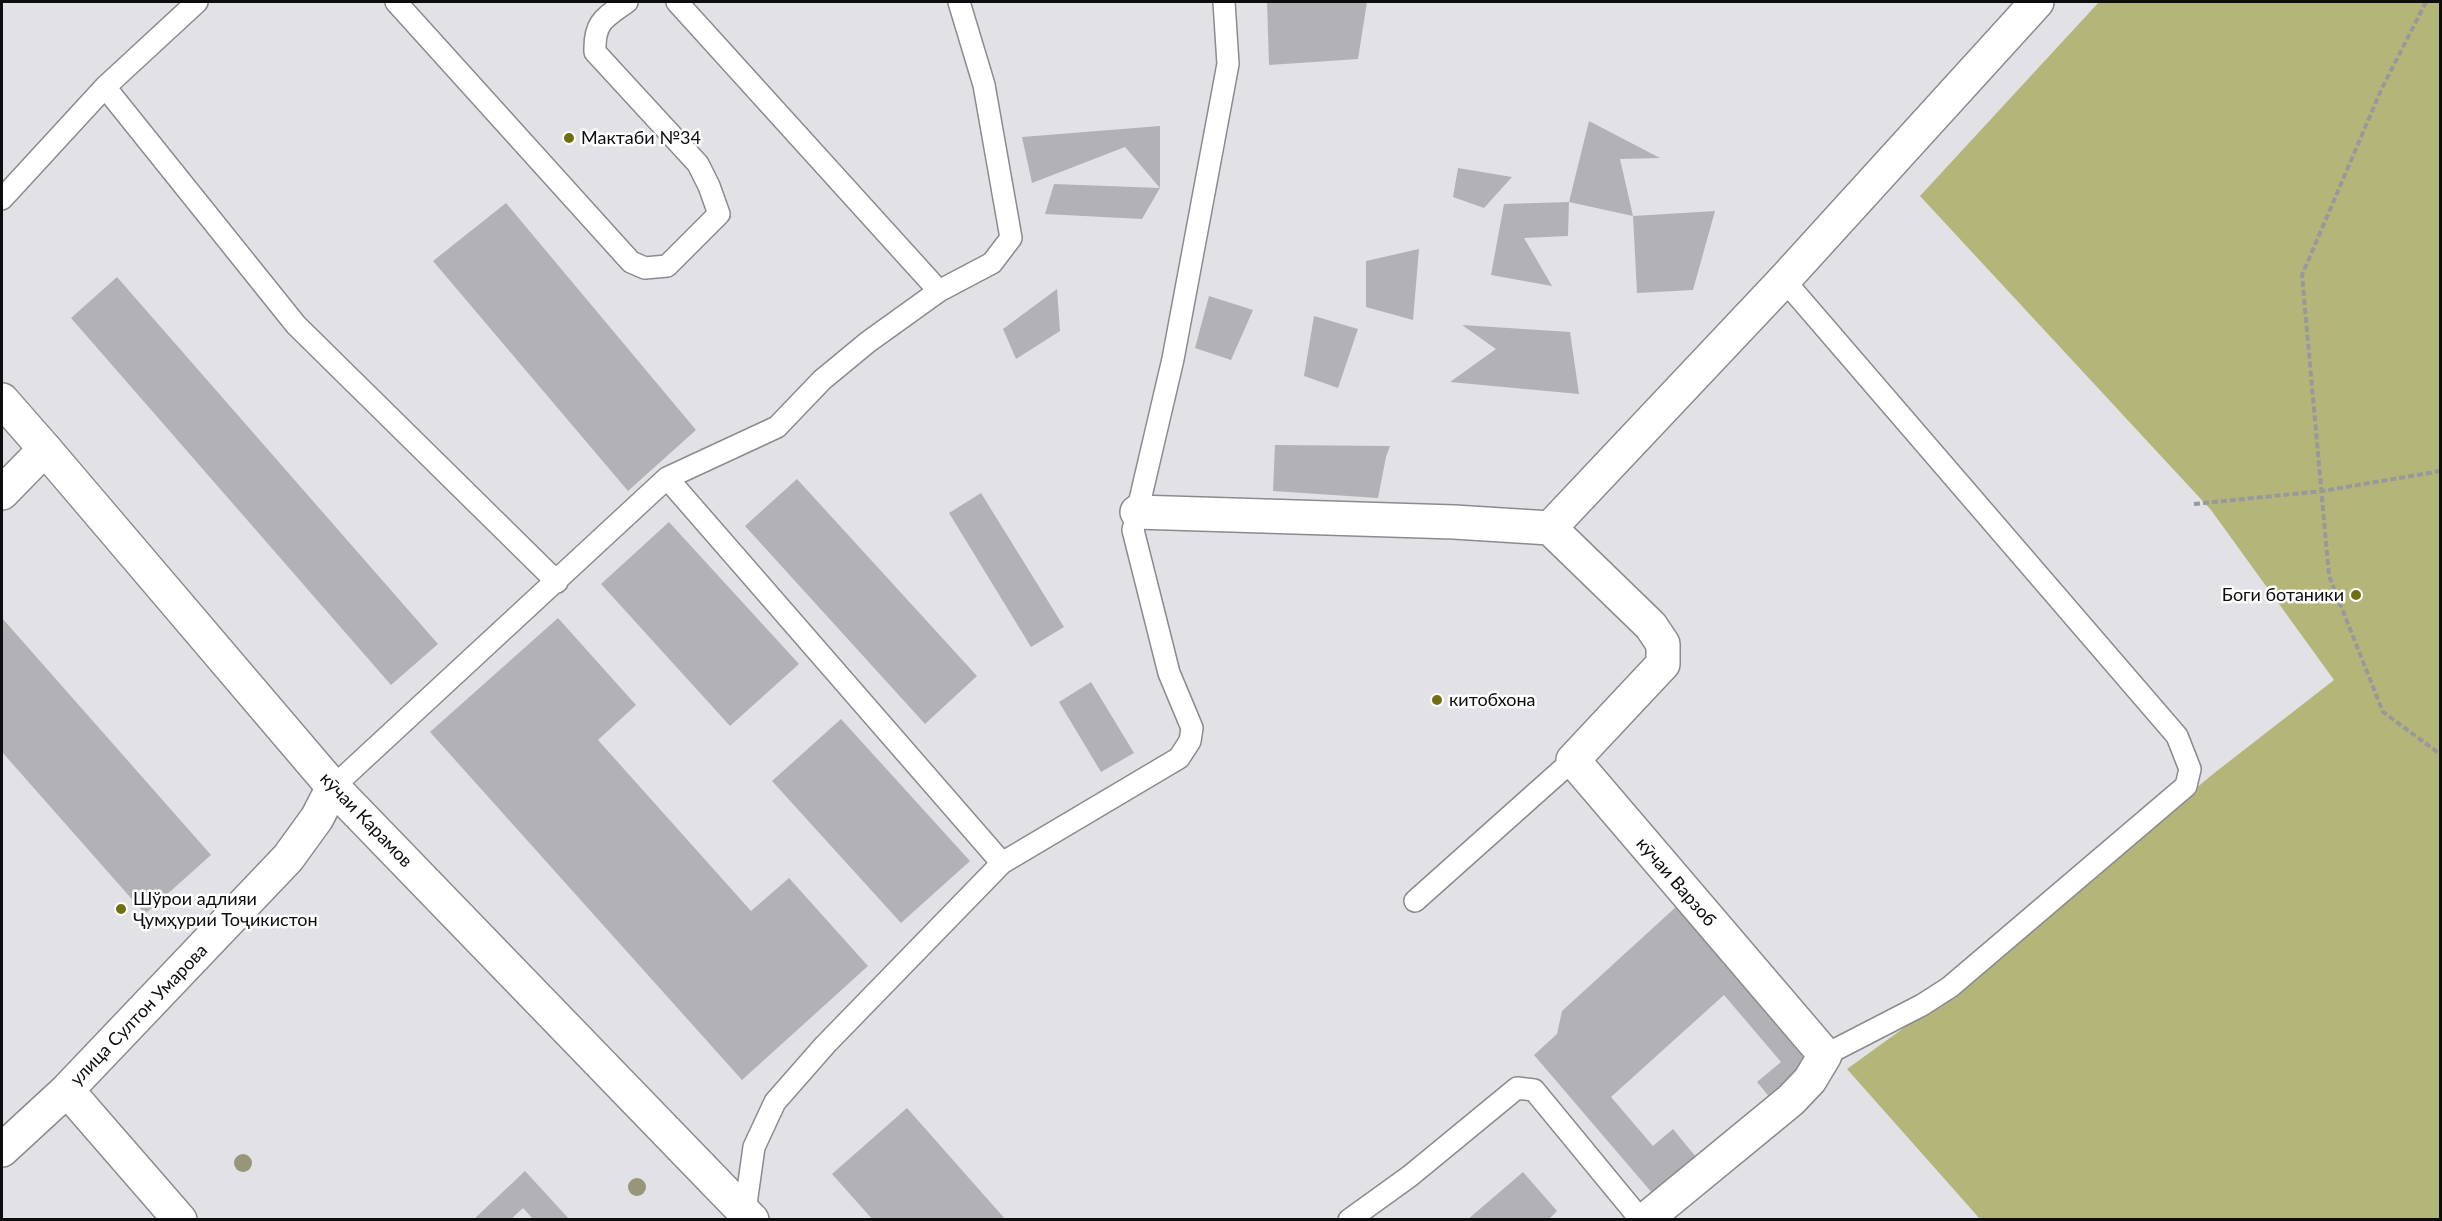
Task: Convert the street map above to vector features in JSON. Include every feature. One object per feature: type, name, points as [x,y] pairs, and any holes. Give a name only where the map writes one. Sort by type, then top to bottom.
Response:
[{"type":"street","points":[[1550,528],[1784,280],[2037,2]]},
{"type":"street","name":"кӯчаи Карамов","points":[[2,400],[333,787],[744,1217]]},
{"type":"street","points":[[2,493],[45,449]]},
{"type":"street","points":[[1137,512],[1454,522],[1550,528],[1651,626],[1663,644],[1663,664],[1573,760]]},
{"type":"street","name":"кӯчаи Варзоб","points":[[1573,760],[1825,1055]]},
{"type":"street","name":"улица Султон Умарова","points":[[2,1150],[67,1090],[288,858],[317,818],[333,787]]},
{"type":"street","points":[[1643,1220],[1791,1100],[1810,1080],[1825,1055]]},
{"type":"street","points":[[67,1090],[180,1220]]},
{"type":"lane","points":[[2,199],[105,87],[197,2]]},
{"type":"lane","points":[[396,2],[631,262],[645,268],[667,266],[719,214],[699,164],[596,52],[594,35],[600,21],[627,2]]},
{"type":"lane","points":[[677,2],[939,291]]},
{"type":"lane","points":[[333,787],[668,478],[777,427],[822,380],[868,342],[939,291],[992,263],[1011,238],[984,85],[959,2]]},
{"type":"lane","points":[[744,1217],[754,1147],[775,1102],[825,1045],[1002,863],[1179,758],[1190,741],[1192,728],[1169,673],[1133,530],[1173,359],[1228,64],[1224,2]]},
{"type":"lane","points":[[105,87],[296,325],[557,582]]},
{"type":"lane","points":[[1784,280],[2177,736],[2190,769],[2186,786],[1950,987],[1922,1005],[1825,1055]]},
{"type":"lane","points":[[668,478],[1002,863]]},
{"type":"lane","points":[[1415,901],[1573,760]]},
{"type":"lane","points":[[1349,1220],[1410,1176],[1517,1088],[1534,1090],[1643,1220]]},
{"type":"path","points":[[2426,2],[2382,88],[2302,275],[2329,576],[2383,712],[2440,754]]},
{"type":"path","points":[[2194,504],[2323,491],[2440,471]]},
{"type":"green space","name":"Боги ботаники","points":[[2099,2],[2440,2],[2440,1219],[1980,1219],[1847,1069],[1945,998],[2213,774],[2334,680],[2211,510],[1920,196]]},
{"type":"building","points":[[1267,2],[1367,2],[1358,59],[1269,65]]},
{"type":"building","points":[[1589,121],[1660,158],[1620,159],[1633,216],[1569,202]]},
{"type":"building","points":[[1160,126],[1160,188],[1125,147],[1032,183],[1022,137]]},
{"type":"building","points":[[1458,168],[1512,177],[1484,208],[1453,197]]},
{"type":"building","points":[[1054,184],[1160,188],[1142,219],[1045,214]]},
{"type":"building","points":[[1569,202],[1568,236],[1524,238],[1552,286],[1491,275],[1504,204]]},
{"type":"building","points":[[506,203],[696,430],[628,491],[433,261]]},
{"type":"building","points":[[1715,211],[1693,290],[1637,293],[1633,216]]},
{"type":"building","points":[[1419,249],[1413,320],[1366,307],[1366,261]]},
{"type":"building","points":[[117,277],[438,644],[391,685],[71,318]]},
{"type":"building","points":[[1057,289],[1060,331],[1016,359],[1003,329]]},
{"type":"building","points":[[1209,296],[1253,310],[1231,360],[1195,348]]},
{"type":"building","points":[[1314,316],[1358,329],[1338,388],[1304,376]]},
{"type":"building","points":[[1462,325],[1570,332],[1579,394],[1450,382],[1496,349]]},
{"type":"building","points":[[1275,445],[1390,446],[1378,498],[1273,491]]},
{"type":"building","points":[[797,479],[977,676],[925,724],[745,526]]},
{"type":"building","points":[[981,493],[1064,627],[1031,647],[949,513]]},
{"type":"building","points":[[669,522],[799,664],[730,726],[601,584]]},
{"type":"building","points":[[2,618],[211,855],[145,914],[2,752]]},
{"type":"building","points":[[558,618],[636,705],[598,740],[751,911],[789,878],[868,966],[742,1080],[430,732]]},
{"type":"building","points":[[1091,682],[1134,753],[1101,772],[1059,702]]},
{"type":"building","points":[[841,719],[970,861],[901,923],[772,781]]},
{"type":"building","points":[[1677,906],[1805,1044],[1809,1076],[1776,1105],[1757,1082],[1781,1062],[1724,995],[1611,1097],[1653,1146],[1673,1129],[1696,1157],[1653,1194],[1534,1055],[1557,1034],[1562,1011]]},
{"type":"building","points":[[907,1108],[1006,1220],[873,1220],[832,1174]]},
{"type":"building","points":[[525,1171],[570,1220],[534,1220],[523,1208],[510,1220],[473,1220]]},
{"type":"building","points":[[1523,1172],[1557,1211],[1548,1220],[1467,1220]]},
{"type":"place","name":"Мактаби №34","points":[[569,138]]},
{"type":"place","name":"Боги ботаники","points":[[2356,595]]},
{"type":"place","name":"китобхона","points":[[1437,700]]},
{"type":"place","name":"Шўрои адлияи Ҷумҳурии Тоҷикистон","points":[[121,909]]}]
